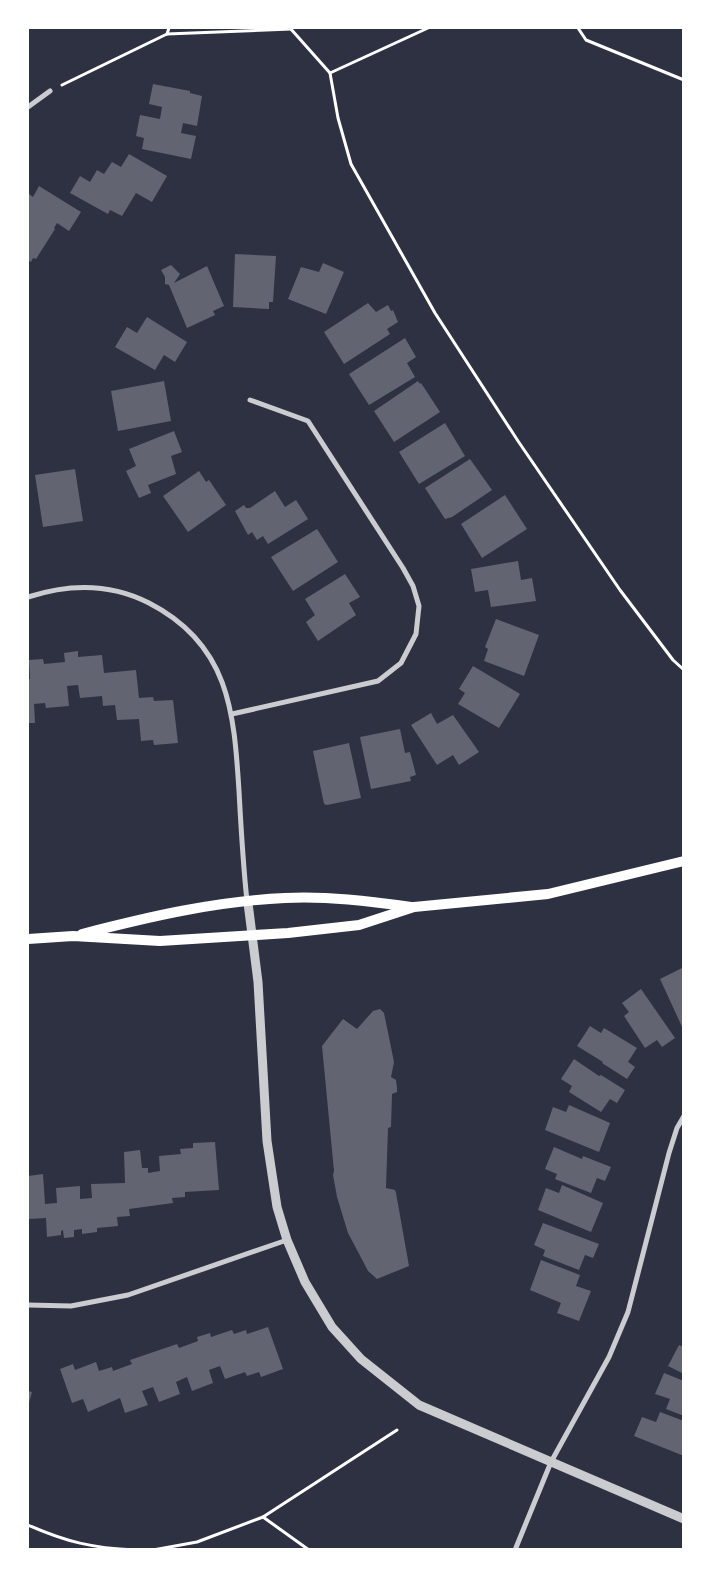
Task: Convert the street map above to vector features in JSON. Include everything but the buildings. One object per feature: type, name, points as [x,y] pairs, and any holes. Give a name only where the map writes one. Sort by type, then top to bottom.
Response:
[{"type":"main road","points":[[28,938],[73,936],[160,941],[252,936],[359,925],[414,908],[548,894],[684,861]]},
{"type":"main road","points":[[73,936],[155,915],[285,898],[354,899],[414,908]]},
{"type":"street","points":[[28,107],[50,91]]},
{"type":"street","points":[[232,714],[378,681],[401,663],[416,634],[419,606],[413,586],[403,568],[308,421],[250,400]]},
{"type":"street","points":[[28,597],[48,590],[90,587],[109,589],[137,597],[164,611],[188,631],[207,652],[221,678],[232,714],[248,903],[258,982],[267,1141],[277,1207],[286,1240],[305,1282],[332,1327],[361,1359],[393,1386],[426,1408],[684,1519]]},
{"type":"street","points":[[515,1550],[551,1462],[609,1357],[628,1312],[669,1153],[677,1128],[684,1116]]},
{"type":"street","points":[[28,1305],[71,1306],[128,1295],[286,1240]]},
{"type":"path","points":[[167,34],[169,28]]},
{"type":"path","points":[[50,91],[167,34],[291,28],[330,72],[338,118],[351,164],[435,313],[518,441],[620,590],[673,660],[684,670]]},
{"type":"path","points":[[330,72],[428,28]]},
{"type":"path","points":[[578,28],[586,40],[684,80]]},
{"type":"path","points":[[153,1550],[197,1542],[264,1517],[397,1430]]},
{"type":"path","points":[[264,1517],[310,1550]]},
{"type":"path","points":[[28,1525],[53,1536],[97,1548],[135,1550]]}]
